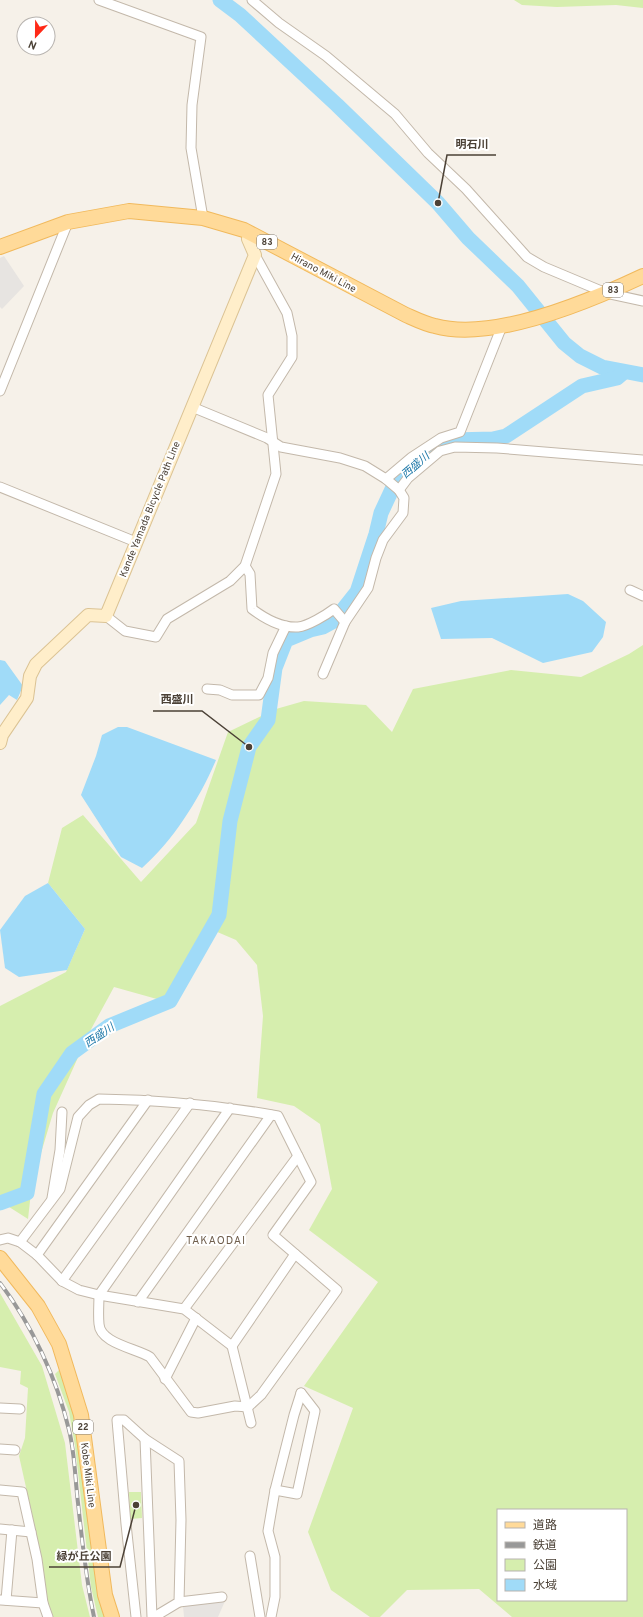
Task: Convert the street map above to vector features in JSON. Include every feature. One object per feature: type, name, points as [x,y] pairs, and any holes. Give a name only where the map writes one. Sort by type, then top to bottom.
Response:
[{"type":"main road","name":"Hirano Miki Line","points":[[0,247],[68,222],[129,210],[203,218],[246,234],[406,315],[434,326],[452,329],[486,329],[558,312],[606,293],[643,276]]},
{"type":"main road","points":[[246,234],[255,255]]},
{"type":"main road","name":"Kande Yamada Bicycle Path Line","points":[[106,616],[255,255]]},
{"type":"main road","points":[[0,743],[2,736],[26,698],[30,676],[36,664],[88,615],[106,616]]},
{"type":"main road","name":"Kobe Miki Line","points":[[0,1258],[38,1306],[59,1344],[79,1408],[105,1595],[112,1617]]},
{"type":"street","points":[[99,0],[201,36],[192,105],[192,148],[203,218]]},
{"type":"street","points":[[252,0],[279,23],[326,56],[395,114],[428,153],[466,189],[527,257],[544,267],[606,293],[643,301]]},
{"type":"street","points":[[0,391],[68,222]]},
{"type":"street","points":[[106,616],[125,631],[156,637],[167,619],[230,581],[244,566],[276,474],[268,395],[292,357],[292,336],[287,313],[255,255]]},
{"type":"street","points":[[386,479],[412,457],[441,438],[460,432],[501,326]]},
{"type":"street","points":[[192,407],[267,438],[281,447],[340,458],[365,466],[386,479],[399,490],[404,498],[403,512],[383,540],[376,558],[368,588],[345,622],[322,674]]},
{"type":"street","points":[[399,490],[408,478],[440,451],[455,447],[497,448],[643,460]]},
{"type":"street","points":[[0,487],[136,542]]},
{"type":"street","points":[[244,566],[250,574],[252,609],[260,615],[286,626],[299,627],[325,616],[334,609],[345,622]]},
{"type":"street","points":[[630,590],[643,596]]},
{"type":"street","points":[[207,689],[220,690],[232,695],[259,695],[268,678],[273,653],[286,626]]},
{"type":"street","points":[[20,1242],[60,1189],[78,1117],[89,1105],[99,1099],[190,1103],[230,1108],[278,1116],[310,1182],[273,1235],[337,1290],[261,1396],[248,1407],[236,1406],[198,1414],[191,1412],[150,1357],[109,1340],[100,1331],[98,1323],[99,1295],[230,1108]]},
{"type":"street","points":[[37,1255],[148,1100]]},
{"type":"street","points":[[62,1281],[190,1103]]},
{"type":"street","points":[[52,1199],[60,1150],[62,1112]]},
{"type":"street","points":[[138,1302],[271,1115]]},
{"type":"street","points":[[184,1309],[298,1156]]},
{"type":"street","points":[[0,1240],[8,1238],[20,1242],[37,1255],[62,1281],[79,1290],[99,1295],[184,1309],[232,1346],[251,1423]]},
{"type":"street","points":[[232,1346],[295,1254]]},
{"type":"street","points":[[165,1379],[196,1318]]},
{"type":"street","points":[[271,1617],[274,1597],[275,1557],[268,1531],[276,1490],[294,1415],[301,1393],[316,1411],[298,1494],[276,1490]]},
{"type":"street","points":[[0,1408],[20,1409]]},
{"type":"street","points":[[136,1617],[117,1420],[124,1420],[145,1439],[179,1461],[181,1520],[179,1602]]},
{"type":"street","points":[[145,1439],[153,1617],[179,1602],[222,1597]]},
{"type":"street","points":[[0,1449],[15,1450]]},
{"type":"street","points":[[0,1490],[22,1492],[37,1558],[43,1603],[48,1617]]},
{"type":"street","points":[[0,1529],[31,1532]]},
{"type":"street","points":[[12,1530],[3,1600],[43,1603]]},
{"type":"street","points":[[250,1556],[260,1617]]},
{"type":"green space","points":[[514,0],[643,0],[643,8],[616,5],[557,7],[522,5]]},
{"type":"green space","points":[[643,645],[643,1617],[512,1617],[479,1589],[407,1590],[380,1617],[370,1617],[331,1590],[308,1532],[353,1408],[304,1386],[378,1282],[309,1230],[332,1189],[320,1124],[294,1106],[257,1098],[263,1016],[257,965],[236,940],[215,931],[164,1001],[114,987],[89,1033],[53,1113],[32,1183],[28,1219],[6,1205],[0,1198],[0,1006],[66,972],[85,929],[48,883],[62,828],[83,815],[141,882],[196,823],[228,732],[276,709],[304,701],[366,705],[392,732],[413,689],[511,670],[581,677],[629,654]]},
{"type":"green space","points":[[0,1293],[42,1366],[65,1443],[82,1585],[90,1617],[53,1617],[48,1604],[36,1532],[19,1456],[25,1438],[28,1388],[20,1384],[21,1371],[0,1367]]},
{"type":"green space","points":[[61,1368],[77,1418],[106,1617],[98,1617],[91,1587],[75,1446],[69,1412],[55,1374]]},
{"type":"green space","points":[[129,1492],[141,1492],[142,1518],[130,1519]]},
{"type":"shaded area","points":[[4,256],[24,286],[2,309],[0,307],[0,258]]},
{"type":"shaded area","points":[[225,1601],[218,1617],[184,1617],[183,1606]]},
{"type":"water","points":[[568,594],[583,601],[606,622],[603,637],[592,652],[543,663],[492,638],[441,639],[431,608],[461,601]]},
{"type":"water","points":[[0,660],[5,661],[23,686],[17,700],[9,695],[0,705]]},
{"type":"water","points":[[118,727],[127,727],[216,760],[194,804],[185,818],[164,845],[142,868],[121,857],[81,795],[96,756],[102,735]]},
{"type":"water","points":[[48,883],[85,929],[67,970],[19,977],[5,968],[0,930],[25,896]]},
{"type":"waterway","points":[[220,0],[240,15],[337,105],[438,203],[468,238],[518,286],[564,343],[580,356],[602,367],[643,375]]},
{"type":"waterway","name":"西盛川","points":[[0,1203],[27,1193],[44,1094],[72,1053],[109,1026],[170,1001],[219,915],[230,821],[249,747],[268,720],[275,668],[286,640],[310,630],[323,627],[334,621],[357,592],[376,534],[381,513],[395,483],[413,464],[437,446],[452,440],[493,439],[506,436],[582,386],[617,378],[624,372]]},
{"type":"railway","points":[[0,1283],[12,1299],[33,1335],[58,1391],[64,1411],[73,1448],[84,1560],[94,1617]]},
{"type":"place","name":"明石川","points":[[438,203]]},
{"type":"place","name":"西盛川","points":[[249,747]]},
{"type":"place","name":"緑が丘公園","points":[[136,1505]]},
{"type":"district","name":"TAKAODAI","points":[[216,1240]]}]
